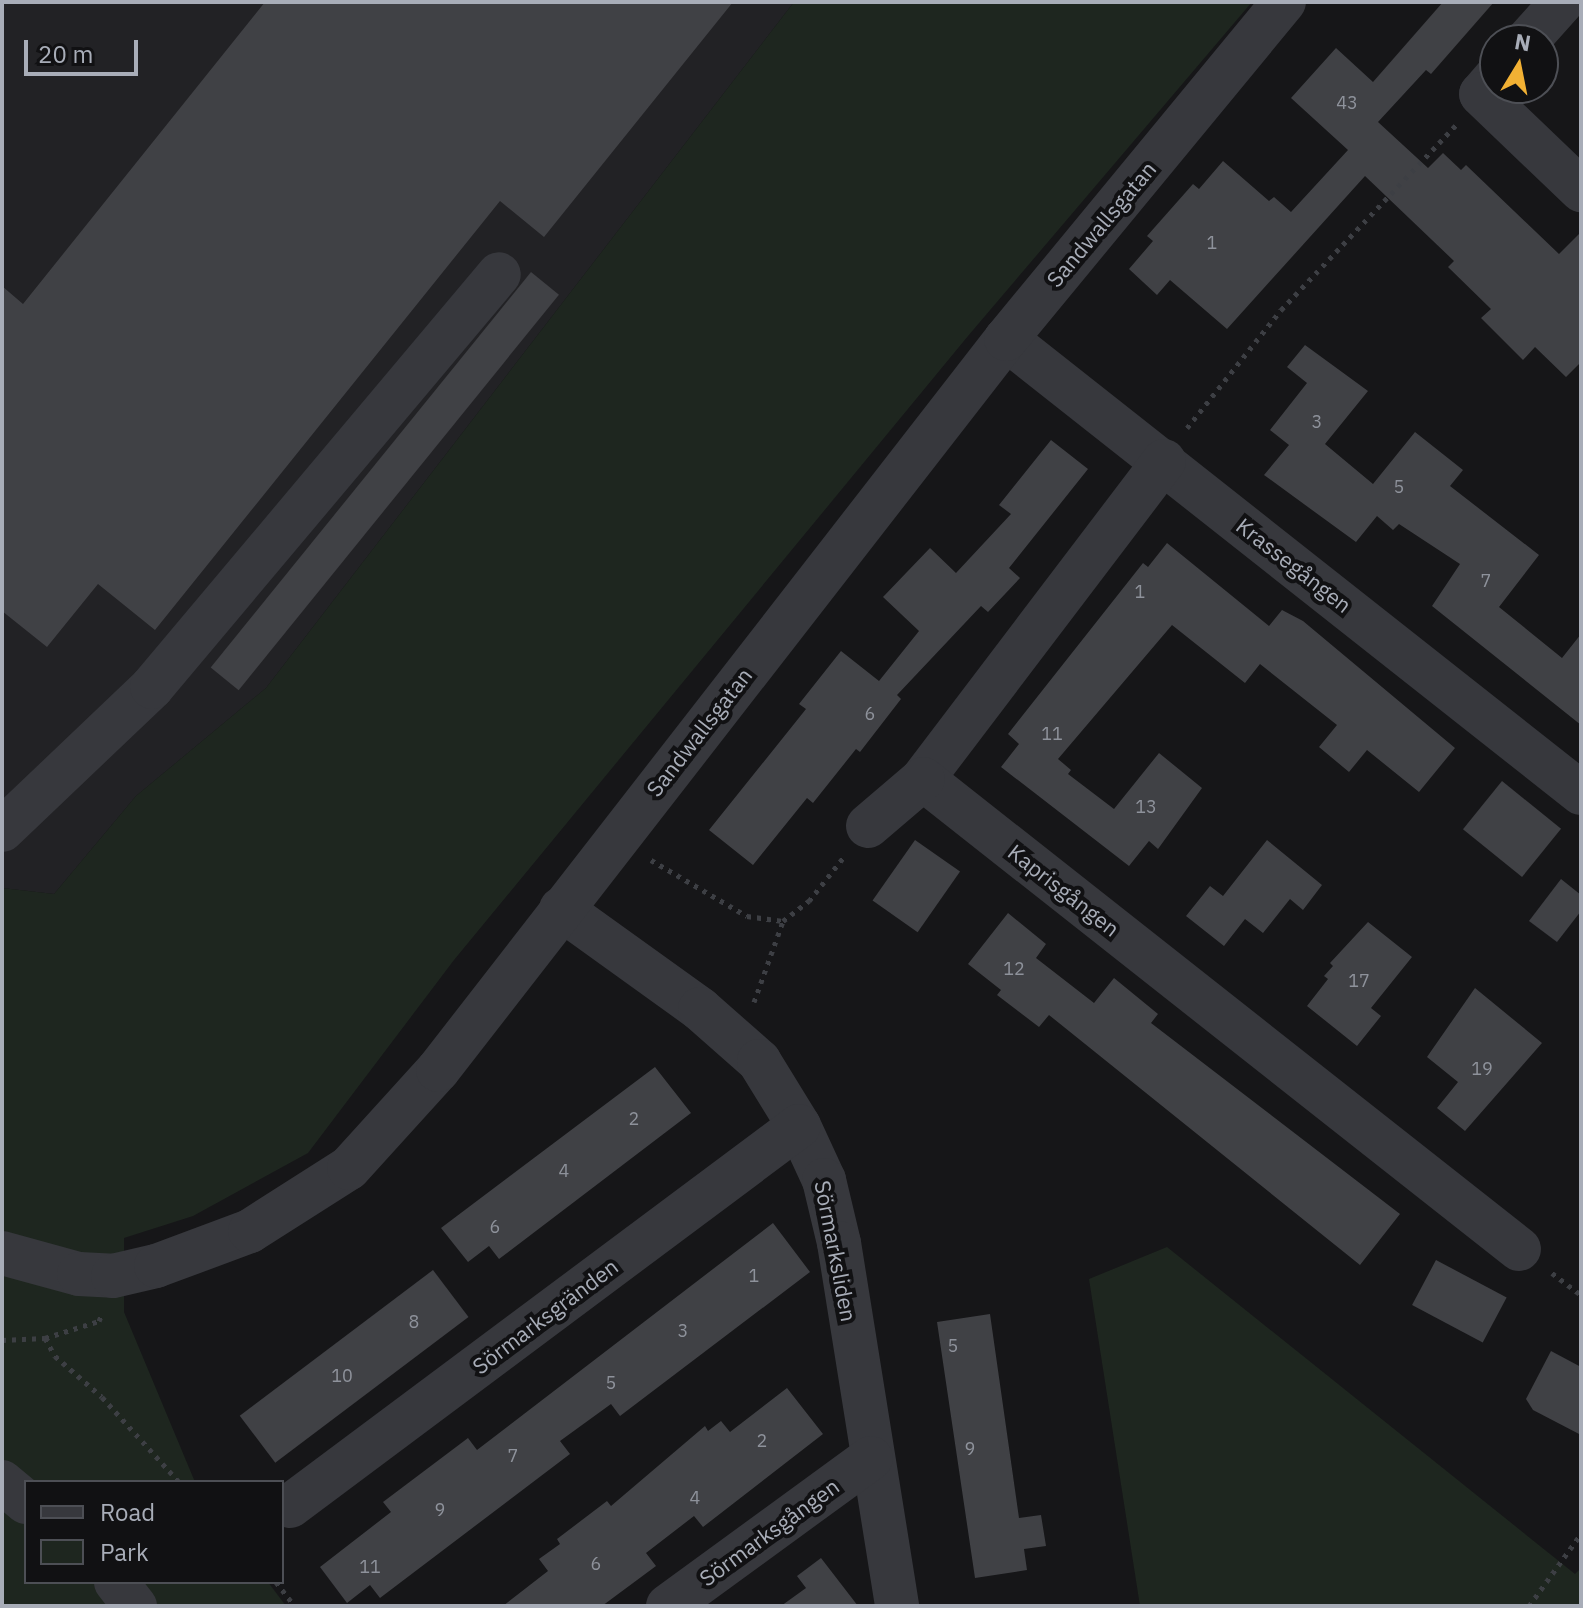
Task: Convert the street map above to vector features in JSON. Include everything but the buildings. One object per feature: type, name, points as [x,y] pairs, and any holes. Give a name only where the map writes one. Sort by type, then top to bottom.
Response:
[{"type":"street","name":"Sandwallsgatan","points":[[2,1253],[79,1274],[113,1276],[250,1231],[349,1168],[438,1070],[1006,339],[1284,2]]},
{"type":"street","points":[[1542,24],[1562,2]]},
{"type":"street","points":[[1504,104],[1581,190]]},
{"type":"street","points":[[2,830],[152,687],[499,274]]},
{"type":"street","name":"Krassegången","points":[[1006,339],[1581,793]]},
{"type":"street","points":[[868,826],[923,779],[1164,461]]},
{"type":"street","name":"Kaprisgången","points":[[923,779],[1519,1249]]},
{"type":"street","name":"Sörmarksliden","points":[[561,909],[700,1009],[747,1050],[799,1126],[824,1180],[839,1243],[897,1606]]},
{"type":"street","name":"Sörmarksgränden","points":[[290,1506],[799,1126]]},
{"type":"street","name":"Sörmarksgången","points":[[668,1606],[871,1458]]},
{"type":"street","points":[[2,1482],[24,1500]]},
{"type":"street","points":[[118,1584],[135,1606]]},
{"type":"path","points":[[1164,461],[1281,310],[1479,96]]},
{"type":"path","points":[[747,1050],[758,981],[783,921],[809,901],[868,826]]},
{"type":"path","points":[[617,838],[747,916],[783,921]]},
{"type":"path","points":[[2,1340],[45,1338],[99,1321],[113,1276]]},
{"type":"path","points":[[45,1338],[55,1356],[102,1397],[177,1480]]},
{"type":"path","points":[[1529,1606],[1581,1534]]},
{"type":"path","points":[[278,1584],[295,1606]]},
{"type":"shaded area","points":[[2,2],[794,2],[266,688],[136,796],[54,894],[2,888]]},
{"type":"green space","points":[[794,2],[1252,2],[968,336],[454,960],[308,1153],[193,1216],[124,1238],[124,1312],[194,1480],[24,1480],[24,1584],[270,1584],[286,1606],[2,1606],[2,888],[54,894],[136,796],[266,688]]},
{"type":"green space","points":[[1167,1247],[1575,1574],[1581,1568],[1581,1606],[1140,1606],[1089,1279]]}]
